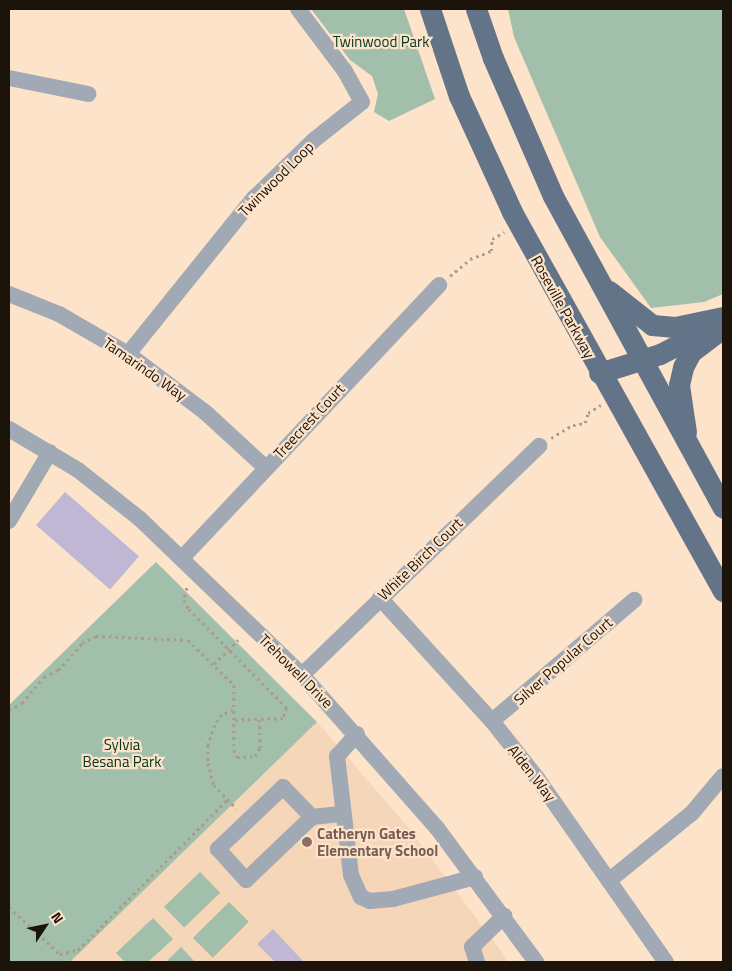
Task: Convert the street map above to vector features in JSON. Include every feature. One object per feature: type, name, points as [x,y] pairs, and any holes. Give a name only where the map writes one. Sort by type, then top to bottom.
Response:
[{"type":"main road","name":"Roseville Parkway","points":[[430,9],[460,96],[518,224],[612,397],[723,591]]},
{"type":"main road","points":[[476,9],[533,153],[640,361],[723,508]]},
{"type":"main road","points":[[601,284],[652,325],[675,327],[723,317]]},
{"type":"main road","points":[[599,373],[640,361],[723,322]]},
{"type":"main road","points":[[688,444],[679,385],[683,367],[691,352],[723,328]]},
{"type":"street","name":"Twinwood Loop","points":[[128,354],[254,198],[314,140],[362,102],[344,70],[298,9]]},
{"type":"street","points":[[9,78],[88,94]]},
{"type":"street","name":"Treecrest Court","points":[[182,558],[439,285]]},
{"type":"street","name":"Tamarindo Way","points":[[9,294],[59,314],[128,354],[205,412],[266,468]]},
{"type":"street","name":"Trehowell Drive","points":[[9,429],[50,452],[105,489],[182,558],[302,675],[357,734],[475,877],[536,962]]},
{"type":"street","name":"White Birch Court","points":[[302,675],[539,446]]},
{"type":"street","points":[[9,521],[50,452]]},
{"type":"street","name":"Alden Way","points":[[380,598],[492,721],[611,879],[666,962]]},
{"type":"street","name":"Silver Popular Court","points":[[492,721],[634,600]]},
{"type":"street","points":[[357,734],[337,756],[351,875],[361,897],[393,899],[475,877]]},
{"type":"street","points":[[611,879],[692,813],[723,776]]},
{"type":"street","points":[[312,817],[283,788],[218,849],[246,880],[312,817],[343,814]]},
{"type":"street","points":[[477,962],[472,947],[504,916]]},
{"type":"path","points":[[439,285],[470,259],[486,255],[491,251],[492,239],[518,224]]},
{"type":"path","points":[[539,446],[573,425],[580,426],[588,413],[612,397]]},
{"type":"path","points":[[187,588],[184,600],[189,609],[287,708],[288,714],[283,719],[233,720]]},
{"type":"path","points":[[9,710],[22,703],[40,681],[58,670],[82,643],[96,636],[188,640],[234,685],[233,720],[237,758],[255,756],[260,748],[259,720]]},
{"type":"path","points":[[214,664],[238,640]]},
{"type":"path","points":[[233,710],[222,715],[208,745],[209,775],[228,800],[249,821]]},
{"type":"path","points":[[9,908],[60,954],[78,950],[228,800]]},
{"type":"shaded area","name":"Catheryn Gates Elementary School","points":[[317,722],[408,827],[509,962],[70,962]]},
{"type":"green space","name":"Twinwood Park","points":[[311,9],[404,9],[435,99],[389,121],[374,112],[378,94],[372,76],[350,60]]},
{"type":"green space","points":[[508,9],[723,9],[723,294],[704,302],[651,308],[600,237],[514,37]]},
{"type":"green space","name":"Sylvia Besana Park","points":[[156,562],[317,722],[70,962],[9,962],[9,705]]},
{"type":"green space","points":[[200,872],[220,893],[184,928],[164,907]]},
{"type":"green space","points":[[229,902],[249,922],[213,958],[193,938]]},
{"type":"green space","points":[[153,918],[173,939],[148,962],[125,962],[116,953]]},
{"type":"green space","points":[[181,947],[195,962],[166,962]]},
{"type":"building","points":[[65,492],[139,556],[110,590],[36,525]]},
{"type":"building","points":[[273,929],[304,962],[275,962],[257,944]]},
{"type":"place","name":"Catheryn Gates Elementary School","points":[[307,842]]}]
